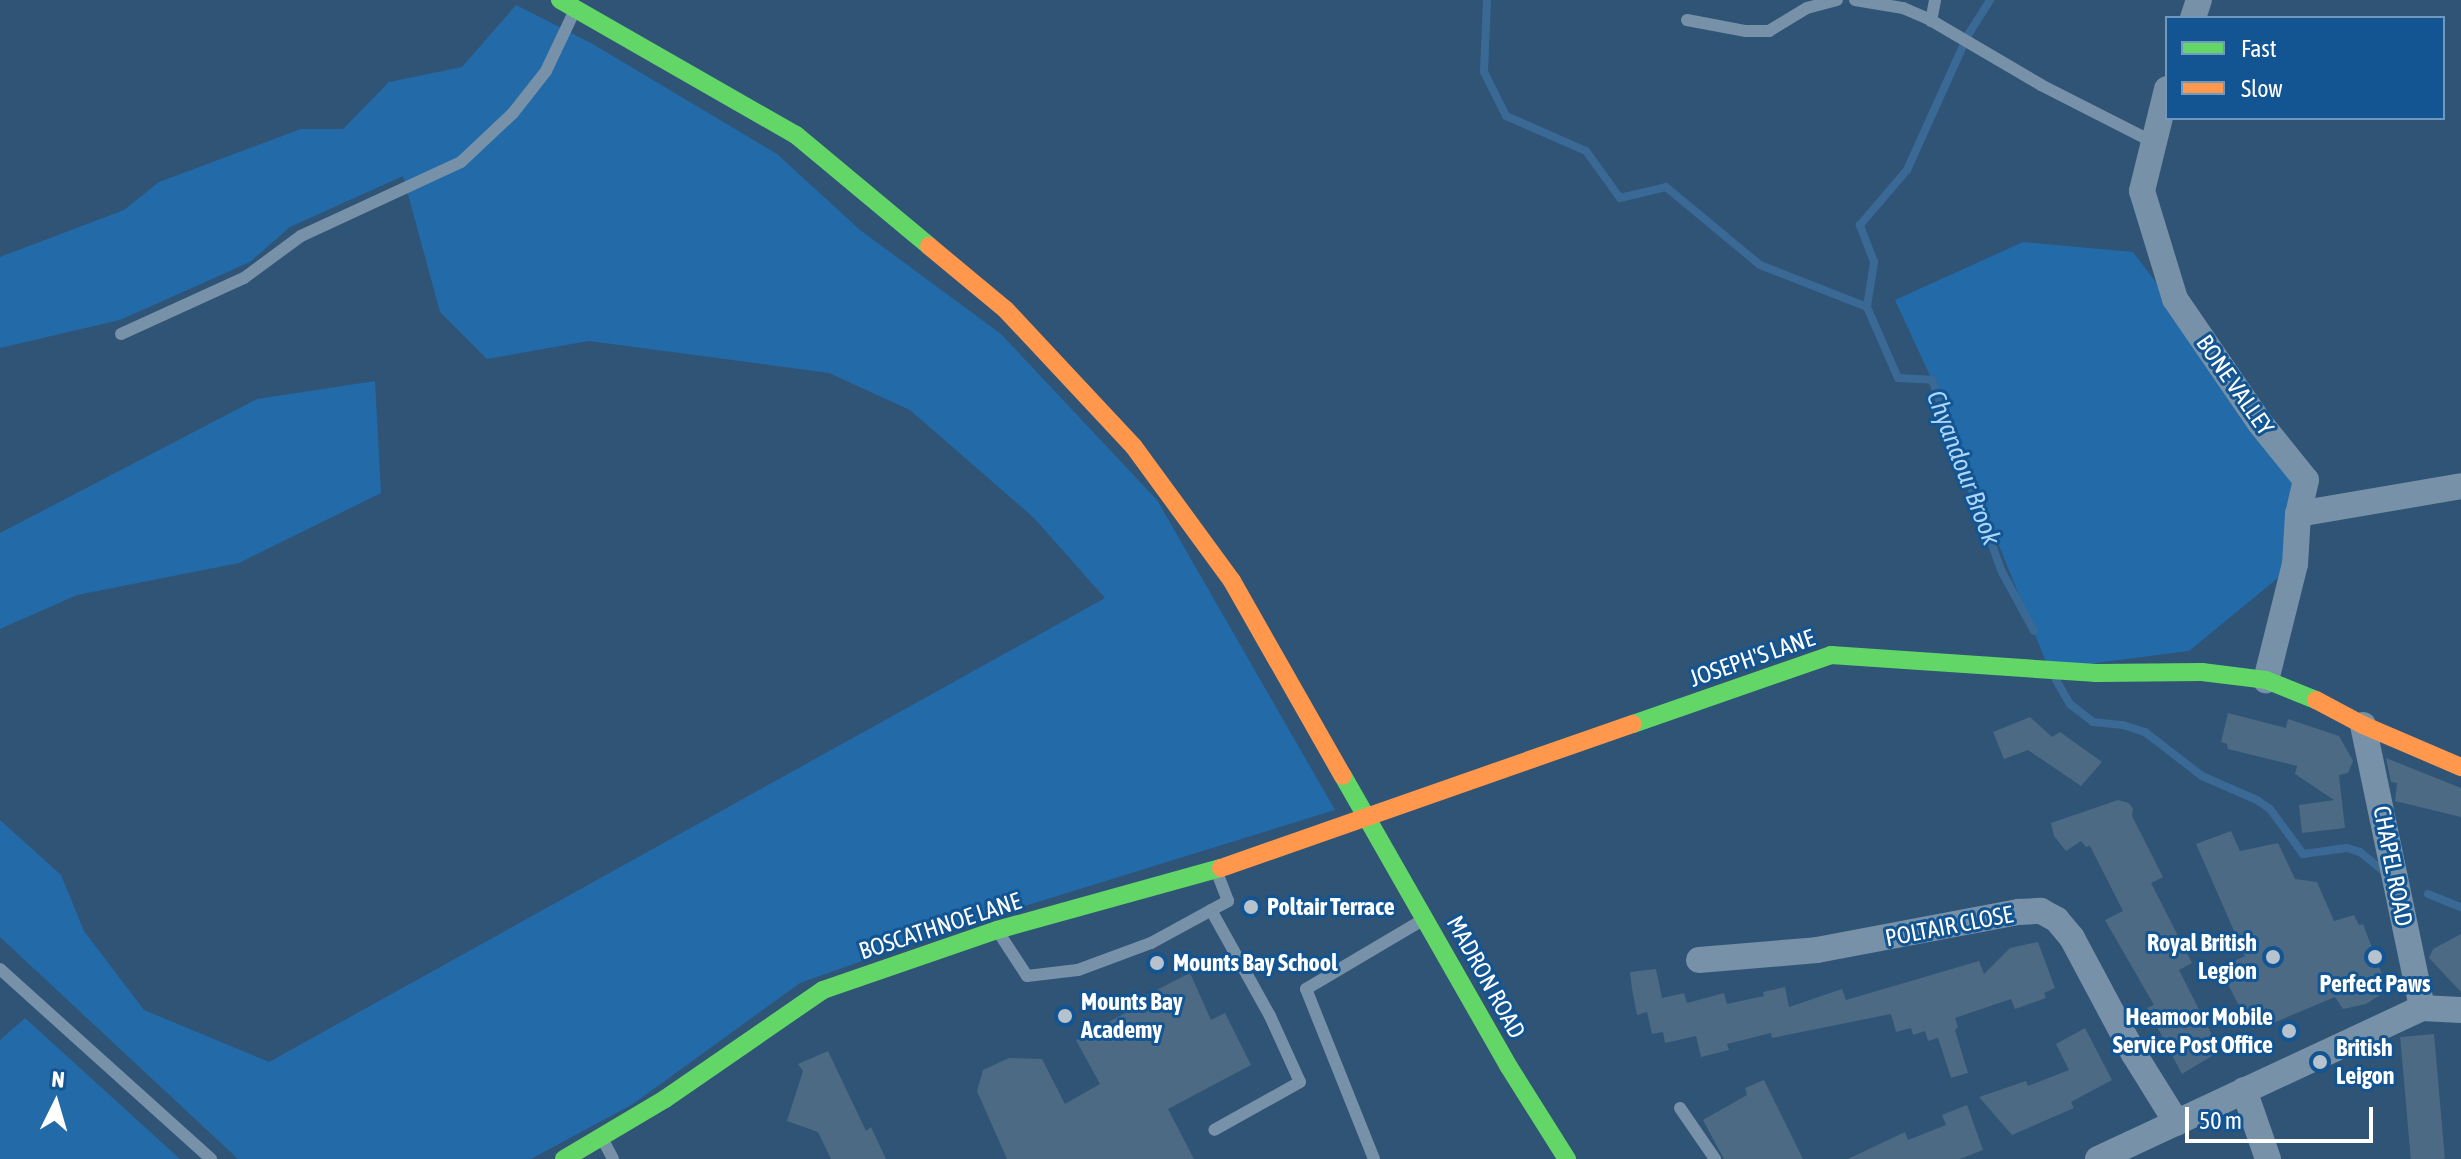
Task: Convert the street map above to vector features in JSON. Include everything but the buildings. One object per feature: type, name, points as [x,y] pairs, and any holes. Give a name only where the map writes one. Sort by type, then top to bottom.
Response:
[{"type":"street","name":"MADRON ROAD","points":[[568,5],[796,135],[1006,310],[1134,447],[1232,581],[1509,1067],[1567,1159]]},
{"type":"street","name":"BONE VALLEY","points":[[2165,97],[2142,191],[2175,299],[2260,423],[2306,480],[2298,514],[2295,564],[2266,680]]},
{"type":"street","points":[[2298,514],[2461,486]]},
{"type":"street","name":"JOSEPH'S LANE","points":[[1367,816],[1831,655],[2096,673],[2202,672],[2266,680],[2301,692],[2363,725],[2461,767]]},
{"type":"street","name":"CHAPEL ROAD","points":[[2363,725],[2422,1008]]},
{"type":"street","name":"BOSCATHNOE LANE","points":[[564,1159],[665,1099],[823,990],[997,930],[1216,870],[1367,816]]},
{"type":"street","name":"POLTAIR CLOSE","points":[[1699,960],[1817,950],[2019,912],[2041,911],[2057,920],[2072,938],[2134,1054],[2177,1123]]},
{"type":"street","points":[[2098,1159],[2422,1008],[2461,1010]]},
{"type":"street","points":[[2244,1090],[2268,1159]]},
{"type":"lane","points":[[1687,20],[1746,31],[1769,31],[1807,8],[1837,0]]},
{"type":"lane","points":[[1855,0],[1903,8],[1931,21],[2041,85],[2153,142]]},
{"type":"lane","points":[[1931,21],[1935,0]]},
{"type":"lane","points":[[121,334],[244,278],[301,236],[461,162],[513,113],[546,71],[568,5]]},
{"type":"lane","points":[[997,930],[1027,976],[1078,970],[1151,943],[1228,901],[1216,870]]},
{"type":"lane","points":[[1211,910],[1270,1016],[1300,1082],[1214,1130]]},
{"type":"lane","points":[[1374,1159],[1306,989],[1426,919]]},
{"type":"lane","points":[[0,969],[211,1159]]},
{"type":"lane","points":[[1680,1108],[1715,1159]]},
{"type":"lane","points":[[602,1137],[613,1159]]},
{"type":"shaded area","points":[[516,5],[591,43],[777,154],[860,230],[1001,334],[1157,500],[1335,810],[970,923],[800,983],[633,1104],[531,1159],[238,1159],[0,937],[0,820],[61,875],[84,931],[144,1010],[269,1062],[1105,598],[1034,518],[910,410],[829,373],[589,341],[487,359],[440,312],[403,176],[290,227],[250,262],[120,320],[0,348],[0,257],[124,210],[159,182],[301,129],[343,129],[389,82],[462,67]]},
{"type":"shaded area","points":[[2023,242],[2133,252],[2306,480],[2295,564],[2189,651],[2049,669],[1932,380],[1895,300]]},
{"type":"shaded area","points":[[375,381],[381,493],[239,563],[77,595],[0,629],[0,533],[257,399]]},
{"type":"shaded area","points":[[25,1018],[180,1159],[0,1159],[0,1040]]},
{"type":"waterway","name":"Chyandour Brook","points":[[1487,0],[1484,72],[1506,116],[1586,151],[1620,198],[1666,187],[1760,265],[1867,307],[1898,378],[1932,380],[2002,572],[2034,631]]},
{"type":"waterway","points":[[1867,307],[1874,262],[1860,225],[1907,170],[1968,35],[1990,0]]},
{"type":"waterway","name":"Chyandour Brook","points":[[2056,680],[2070,704],[2093,722],[2123,725],[2145,732],[2202,776],[2257,800],[2270,809],[2303,854],[2347,848],[2360,852],[2386,873]]},
{"type":"waterway","name":"Chyandour Brook","points":[[2428,894],[2461,907]]},
{"type":"traffic: fast","points":[[560,0],[796,135],[929,246]]},
{"type":"traffic: fast","points":[[1633,724],[1831,655],[2096,673],[2202,672],[2266,680],[2316,700]]},
{"type":"traffic: fast","points":[[1343,776],[1509,1067],[1567,1159]]},
{"type":"traffic: fast","points":[[564,1159],[665,1099],[823,990],[997,930],[1221,868]]},
{"type":"traffic: slow","points":[[929,246],[1006,310],[1134,447],[1232,581],[1343,776]]},
{"type":"traffic: slow","points":[[2316,700],[2363,725],[2461,767]]},
{"type":"traffic: slow","points":[[1221,868],[1633,724]]},
{"type":"place","name":"Poltair Terrace","points":[[1251,907]]},
{"type":"place","name":"Royal British Legion","points":[[2273,957]]},
{"type":"place","name":"Perfect Paws","points":[[2375,957]]},
{"type":"place","name":"Mounts Bay School","points":[[1157,963]]},
{"type":"place","name":"Mounts Bay Academy","points":[[1065,1016]]},
{"type":"place","name":"Heamoor Mobile Service Post Office","points":[[2289,1031]]},
{"type":"place","name":"British Leigon","points":[[2320,1062]]}]
